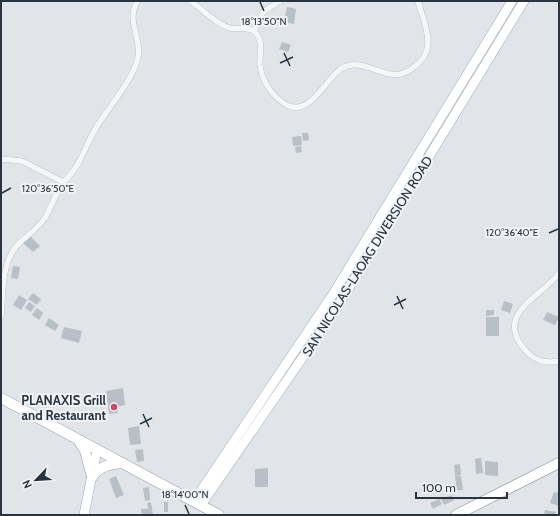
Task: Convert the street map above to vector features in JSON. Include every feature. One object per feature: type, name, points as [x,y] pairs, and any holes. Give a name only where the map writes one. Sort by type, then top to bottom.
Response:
[{"type":"highway","points":[[1,398],[219,515]]},
{"type":"highway","points":[[78,440],[85,451],[92,477],[102,467],[123,463]]},
{"type":"highway","points":[[456,515],[559,463]]},
{"type":"main road","name":"SAN NICOLAS-LAOAG DIVERSION ROAD","points":[[197,503],[333,294],[512,1]]},
{"type":"main road","name":"SAN NICOLAS-LAOAG DIVERSION ROAD","points":[[197,503],[336,309],[524,1]]},
{"type":"main road","points":[[84,515],[97,450]]},
{"type":"street","points":[[1,317],[6,270],[10,257],[15,249],[40,225],[63,182],[77,167],[96,128],[125,85],[136,65],[139,49],[133,22],[133,12],[138,1]]},
{"type":"street","points":[[190,1],[220,23],[230,28],[250,29],[254,31],[260,39],[260,66],[268,87],[283,103],[289,106],[298,107],[303,106],[313,99],[328,81],[338,71],[346,66],[362,66],[385,73],[400,74],[418,65],[424,59],[428,50],[426,30],[418,1]]},
{"type":"street","points":[[254,31],[263,12],[280,1]]},
{"type":"street","points":[[1,159],[22,161],[63,182]]},
{"type":"street","points":[[559,273],[520,309],[515,328],[519,342],[534,358],[545,362],[559,361]]},
{"type":"building","points":[[287,7],[296,9],[294,24],[284,22]]},
{"type":"building","points":[[282,42],[291,45],[288,52],[279,49]]},
{"type":"building","points":[[302,133],[308,133],[309,140],[303,141]]},
{"type":"building","points":[[301,136],[302,145],[293,146],[292,137]]},
{"type":"building","points":[[301,146],[302,152],[296,153],[295,147]]},
{"type":"building","points":[[30,236],[40,246],[33,252],[23,243]]},
{"type":"building","points":[[13,266],[20,267],[18,279],[11,278]]},
{"type":"building","points":[[33,293],[41,299],[37,305],[28,299]]},
{"type":"building","points":[[19,295],[27,300],[21,310],[13,305]]},
{"type":"building","points":[[504,301],[513,304],[510,313],[501,310]]},
{"type":"building","points":[[29,302],[35,306],[31,312],[25,308]]},
{"type":"building","points":[[37,308],[43,313],[39,320],[32,315]]},
{"type":"building","points":[[486,310],[494,310],[494,315],[486,316]]},
{"type":"building","points":[[547,312],[559,317],[555,325],[543,320]]},
{"type":"building","points":[[486,317],[499,317],[499,336],[486,336]]},
{"type":"building","points":[[49,318],[59,325],[55,331],[45,325]]},
{"type":"building","points":[[64,327],[82,331],[79,343],[61,338]]},
{"type":"building","points":[[123,388],[125,405],[117,407],[118,413],[109,414],[106,391]]},
{"type":"building","points":[[139,426],[141,444],[130,445],[128,428]]},
{"type":"building","points":[[143,449],[144,461],[137,462],[135,450]]},
{"type":"building","points":[[481,458],[483,473],[476,474],[475,459]]},
{"type":"building","points":[[485,461],[498,462],[498,476],[485,475]]},
{"type":"building","points":[[460,464],[461,475],[455,476],[454,465]]},
{"type":"building","points":[[268,468],[268,487],[255,487],[255,469]]},
{"type":"building","points":[[116,476],[124,495],[116,498],[109,479]]},
{"type":"building","points":[[455,476],[461,476],[463,490],[457,490]]},
{"type":"building","points":[[149,487],[150,500],[145,501],[143,488]]},
{"type":"building","points":[[554,492],[559,493],[559,506],[550,503]]},
{"type":"building","points":[[452,495],[454,500],[444,505],[441,499]]},
{"type":"building","points":[[439,499],[442,504],[433,509],[430,503]]},
{"type":"building","points":[[151,502],[153,515],[142,515],[141,509],[148,509],[147,503]]},
{"type":"building","points":[[164,502],[168,502],[168,512],[164,512]]},
{"type":"building","points":[[545,510],[556,512],[555,515],[544,515]]},
{"type":"place","name":"PLANAXIS Grill and Restaurant","points":[[114,407]]}]
